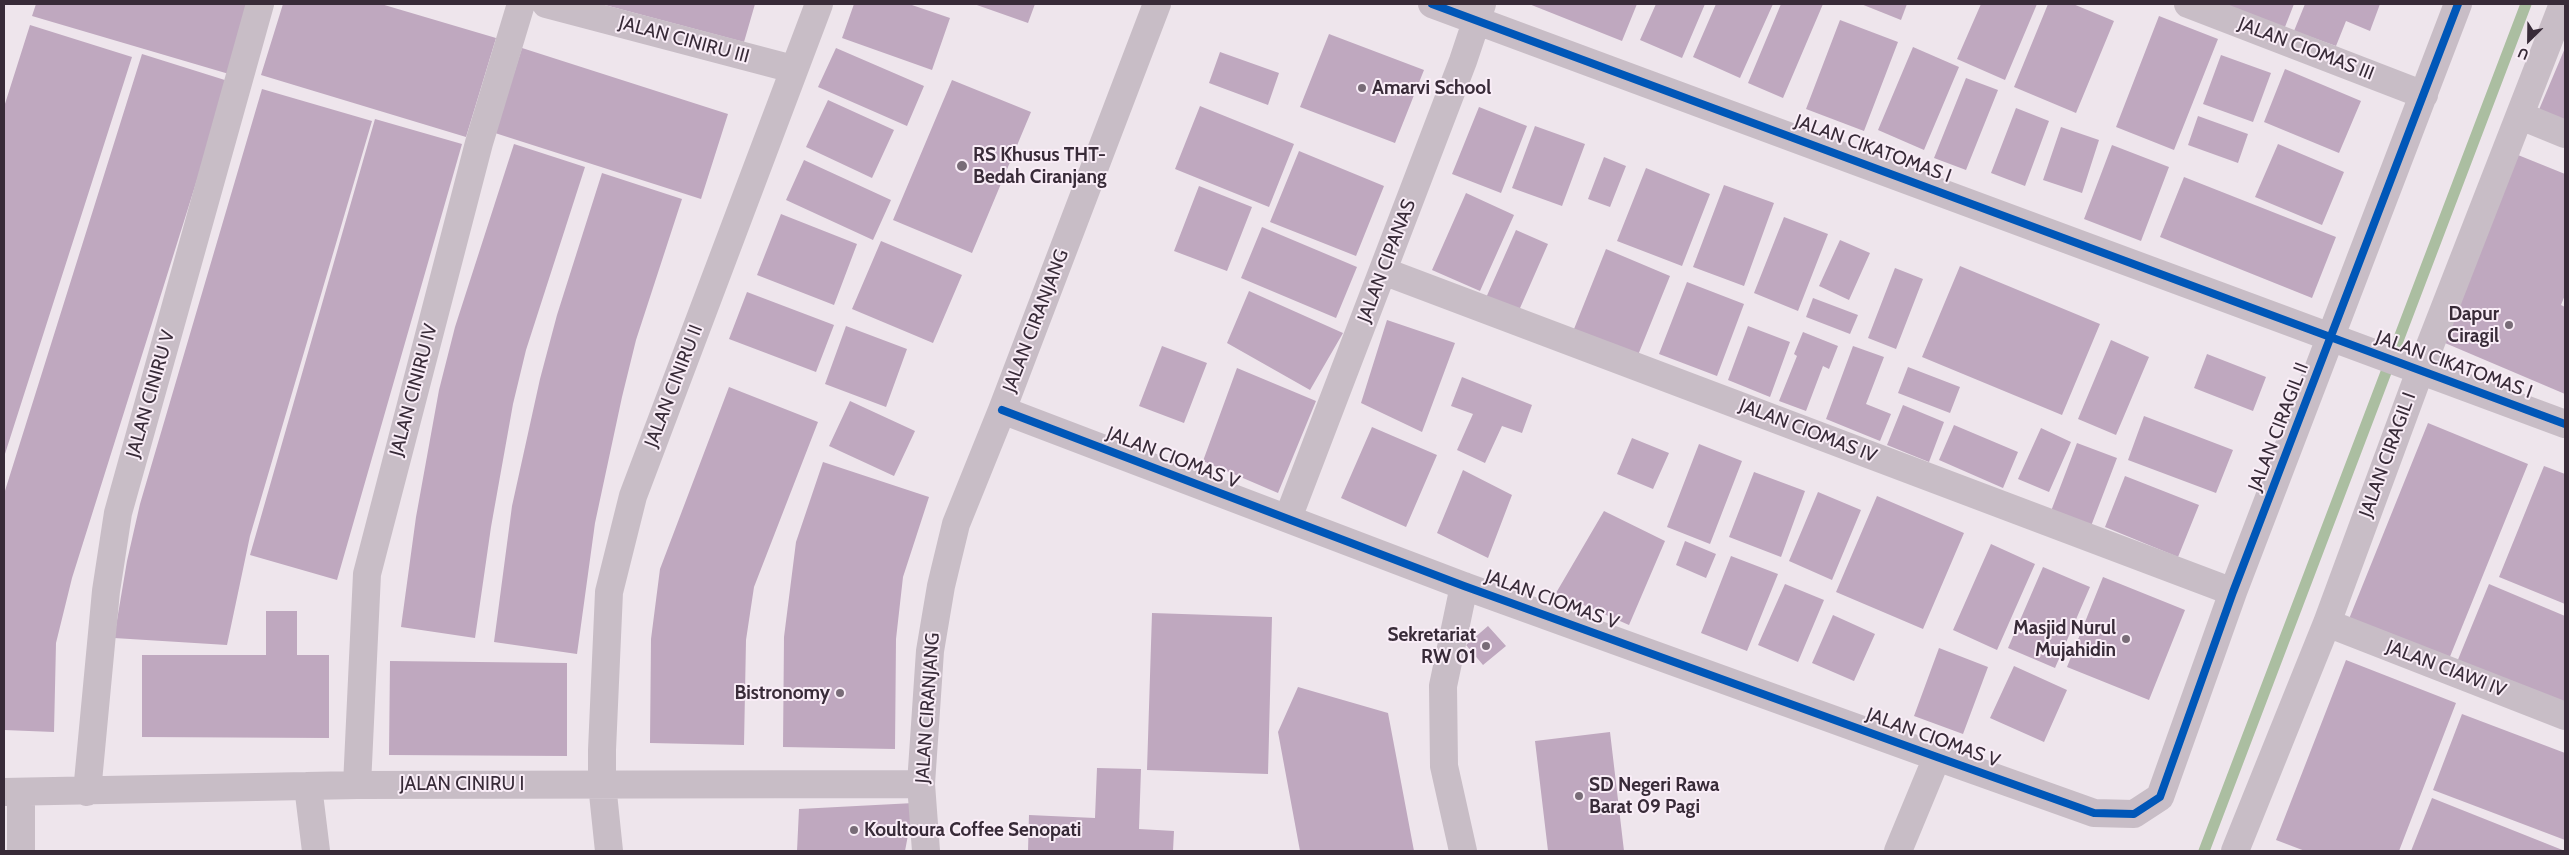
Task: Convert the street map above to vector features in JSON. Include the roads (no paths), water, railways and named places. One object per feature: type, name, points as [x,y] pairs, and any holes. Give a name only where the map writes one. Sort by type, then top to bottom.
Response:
[{"type":"street","name":"JALAN CINIRU V","points":[[87,792],[106,591],[118,513],[260,4]]},
{"type":"street","name":"JALAN CINIRU IV","points":[[357,785],[367,574],[478,143],[521,4]]},
{"type":"street","name":"JALAN CINIRU III","points":[[546,4],[793,69]]},
{"type":"street","name":"JALAN CINIRU II","points":[[609,851],[602,784],[609,592],[633,496],[819,4]]},
{"type":"street","name":"JALAN CIRANJANG","points":[[926,851],[921,784],[930,651],[940,586],[956,524],[1002,410],[1157,4]]},
{"type":"street","name":"JALAN CIKATOMAS I","points":[[1432,4],[1480,12],[2375,354],[2565,424]]},
{"type":"street","name":"JALAN CIOMAS III","points":[[2188,4],[2424,96]]},
{"type":"street","name":"JALAN CIRAGIL II","points":[[2094,812],[2134,814],[2160,797],[2233,592],[2458,4]]},
{"type":"street","name":"JALAN CIRAGIL I","points":[[2238,850],[2327,623],[2410,367],[2521,116],[2564,4]]},
{"type":"street","name":"JALAN CIPANAS","points":[[1288,518],[1480,12]]},
{"type":"street","points":[[2521,116],[2565,134]]},
{"type":"street","name":"JALAN CIOMAS IV","points":[[1383,271],[2233,592]]},
{"type":"street","name":"JALAN CIOMAS V","points":[[1002,410],[1464,586],[2094,812]]},
{"type":"street","points":[[1463,851],[1444,766],[1444,686],[1464,586]]},
{"type":"street","name":"JALAN CIAWI IV","points":[[2327,623],[2565,716]]},
{"type":"street","points":[[1898,851],[1938,757]]},
{"type":"street","name":"JALAN CINIRU I","points":[[12,792],[87,792],[357,785],[921,784]]},
{"type":"street","points":[[308,786],[316,851]]},
{"type":"street","points":[[12,792],[21,851]]},
{"type":"waterway","points":[[2204,851],[2526,4]]},
{"type":"place","name":"Amarvi School","points":[[1362,88]]},
{"type":"place","name":"RS Khusus THT- Bedah Ciranjang","points":[[962,166]]},
{"type":"place","name":"Dapur Ciragil","points":[[2509,325]]},
{"type":"place","name":"Masjid Nurul Mujahidin","points":[[2126,639]]},
{"type":"place","name":"Sekretariat RW 01","points":[[1486,646]]},
{"type":"place","name":"Bistronomy","points":[[840,693]]},
{"type":"place","name":"SD Negeri Rawa Barat 09 Pagi","points":[[1579,796]]},
{"type":"place","name":"Koultoura Coffee Senopati","points":[[854,830]]}]
